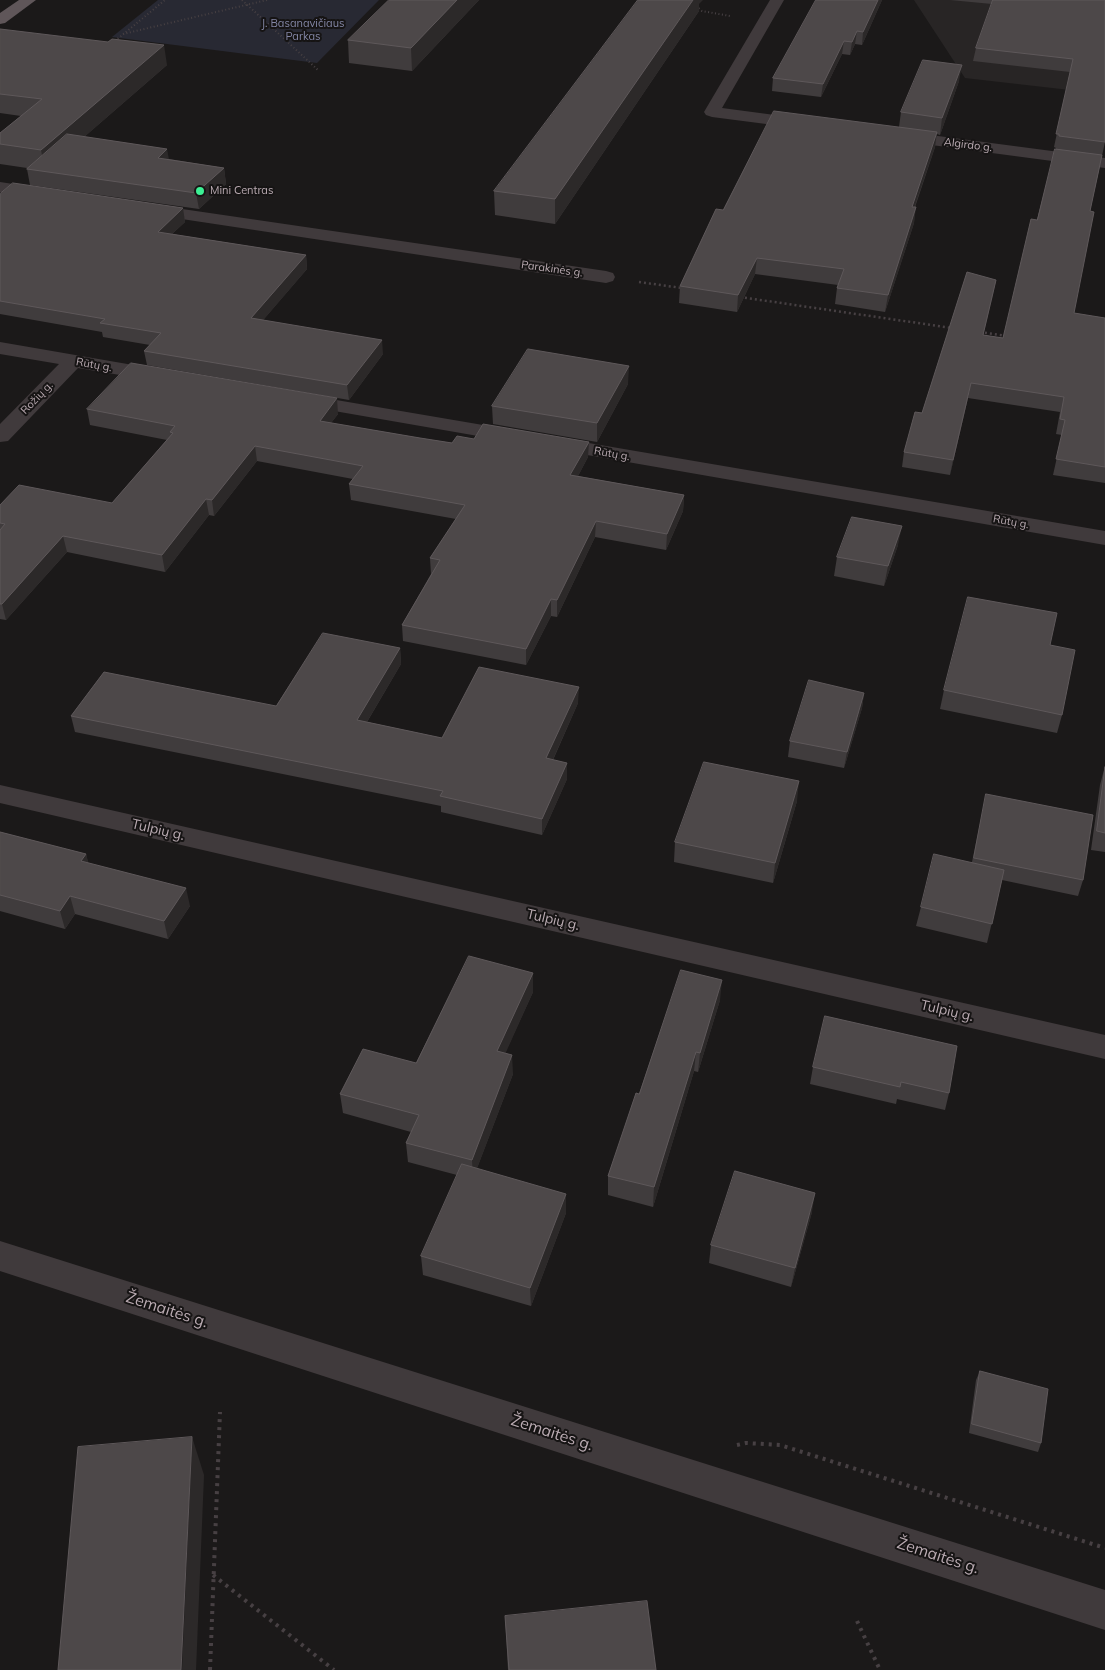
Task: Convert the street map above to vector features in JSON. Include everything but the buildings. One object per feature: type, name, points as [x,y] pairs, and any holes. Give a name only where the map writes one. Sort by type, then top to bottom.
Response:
[{"type":"main road","points":[[0,20],[29,0]]},
{"type":"street","points":[[777,0],[712,112],[818,126]]},
{"type":"street","name":"Algirdo g.","points":[[886,134],[1105,163]]},
{"type":"street","points":[[0,187],[59,196]]},
{"type":"street","name":"Parakinės g.","points":[[128,206],[606,277]]},
{"type":"street","name":"Rūtų g.","points":[[0,348],[181,380]]},
{"type":"street","name":"Rožių g.","points":[[0,436],[73,361]]},
{"type":"street","name":"Rūtų g.","points":[[279,396],[1105,538]]},
{"type":"street","name":"Tulpių g.","points":[[0,794],[1105,1047]]},
{"type":"street","name":"Žemaitės g.","points":[[0,1256],[1105,1610]]},
{"type":"path","points":[[112,44],[165,0]]},
{"type":"path","points":[[242,0],[318,70]]},
{"type":"path","points":[[123,34],[267,0]]},
{"type":"path","points":[[606,277],[683,288]]},
{"type":"path","points":[[732,295],[953,328]]},
{"type":"path","points":[[972,331],[1010,337]]},
{"type":"path","points":[[210,1670],[220,1412]]},
{"type":"path","points":[[728,1448],[746,1443],[780,1445],[1105,1548]]},
{"type":"path","points":[[213,1576],[334,1670]]},
{"type":"path","points":[[857,1621],[880,1670]]},
{"type":"shaded area","points":[[914,0],[1105,0],[1105,94],[965,78]]},
{"type":"green space","name":"J. Basanavičiaus Parkas","points":[[158,0],[379,0],[317,63],[112,37]]},
{"type":"place","name":"Mini Centras","points":[[200,191]]}]
